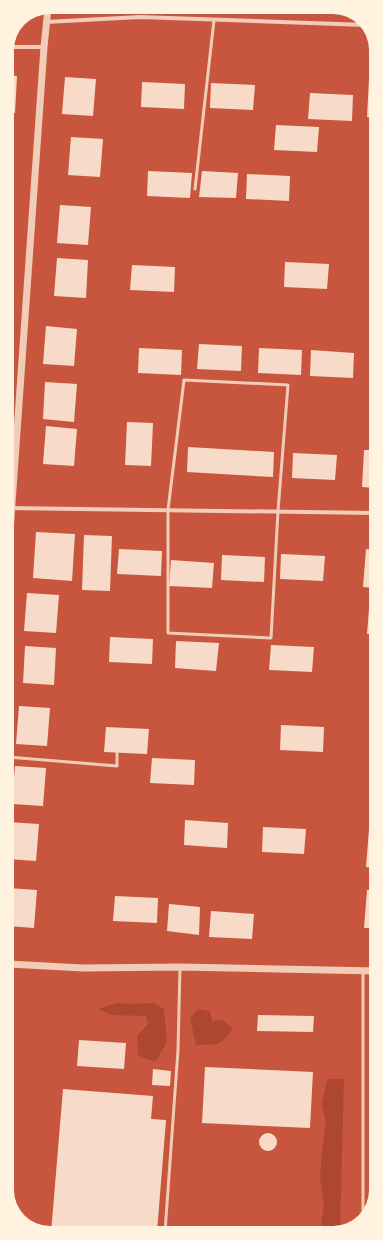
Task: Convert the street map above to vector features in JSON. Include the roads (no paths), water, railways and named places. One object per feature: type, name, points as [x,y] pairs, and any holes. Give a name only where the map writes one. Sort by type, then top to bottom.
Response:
[{"type":"street","points":[[14,454],[47,14]]},
{"type":"street","points":[[46,22],[140,17],[360,26]]},
{"type":"street","points":[[14,47],[44,47]]},
{"type":"street","points":[[14,508],[369,513]]},
{"type":"street","points":[[14,964],[83,968],[180,967],[369,971]]},
{"type":"lane","points":[[195,190],[214,20]]},
{"type":"lane","points":[[184,380],[288,385],[278,511],[271,638],[168,633],[168,510],[184,380]]},
{"type":"lane","points":[[14,757],[117,766],[117,753]]},
{"type":"lane","points":[[165,1226],[178,1050],[180,967]]},
{"type":"lane","points":[[363,1210],[364,971]]}]
